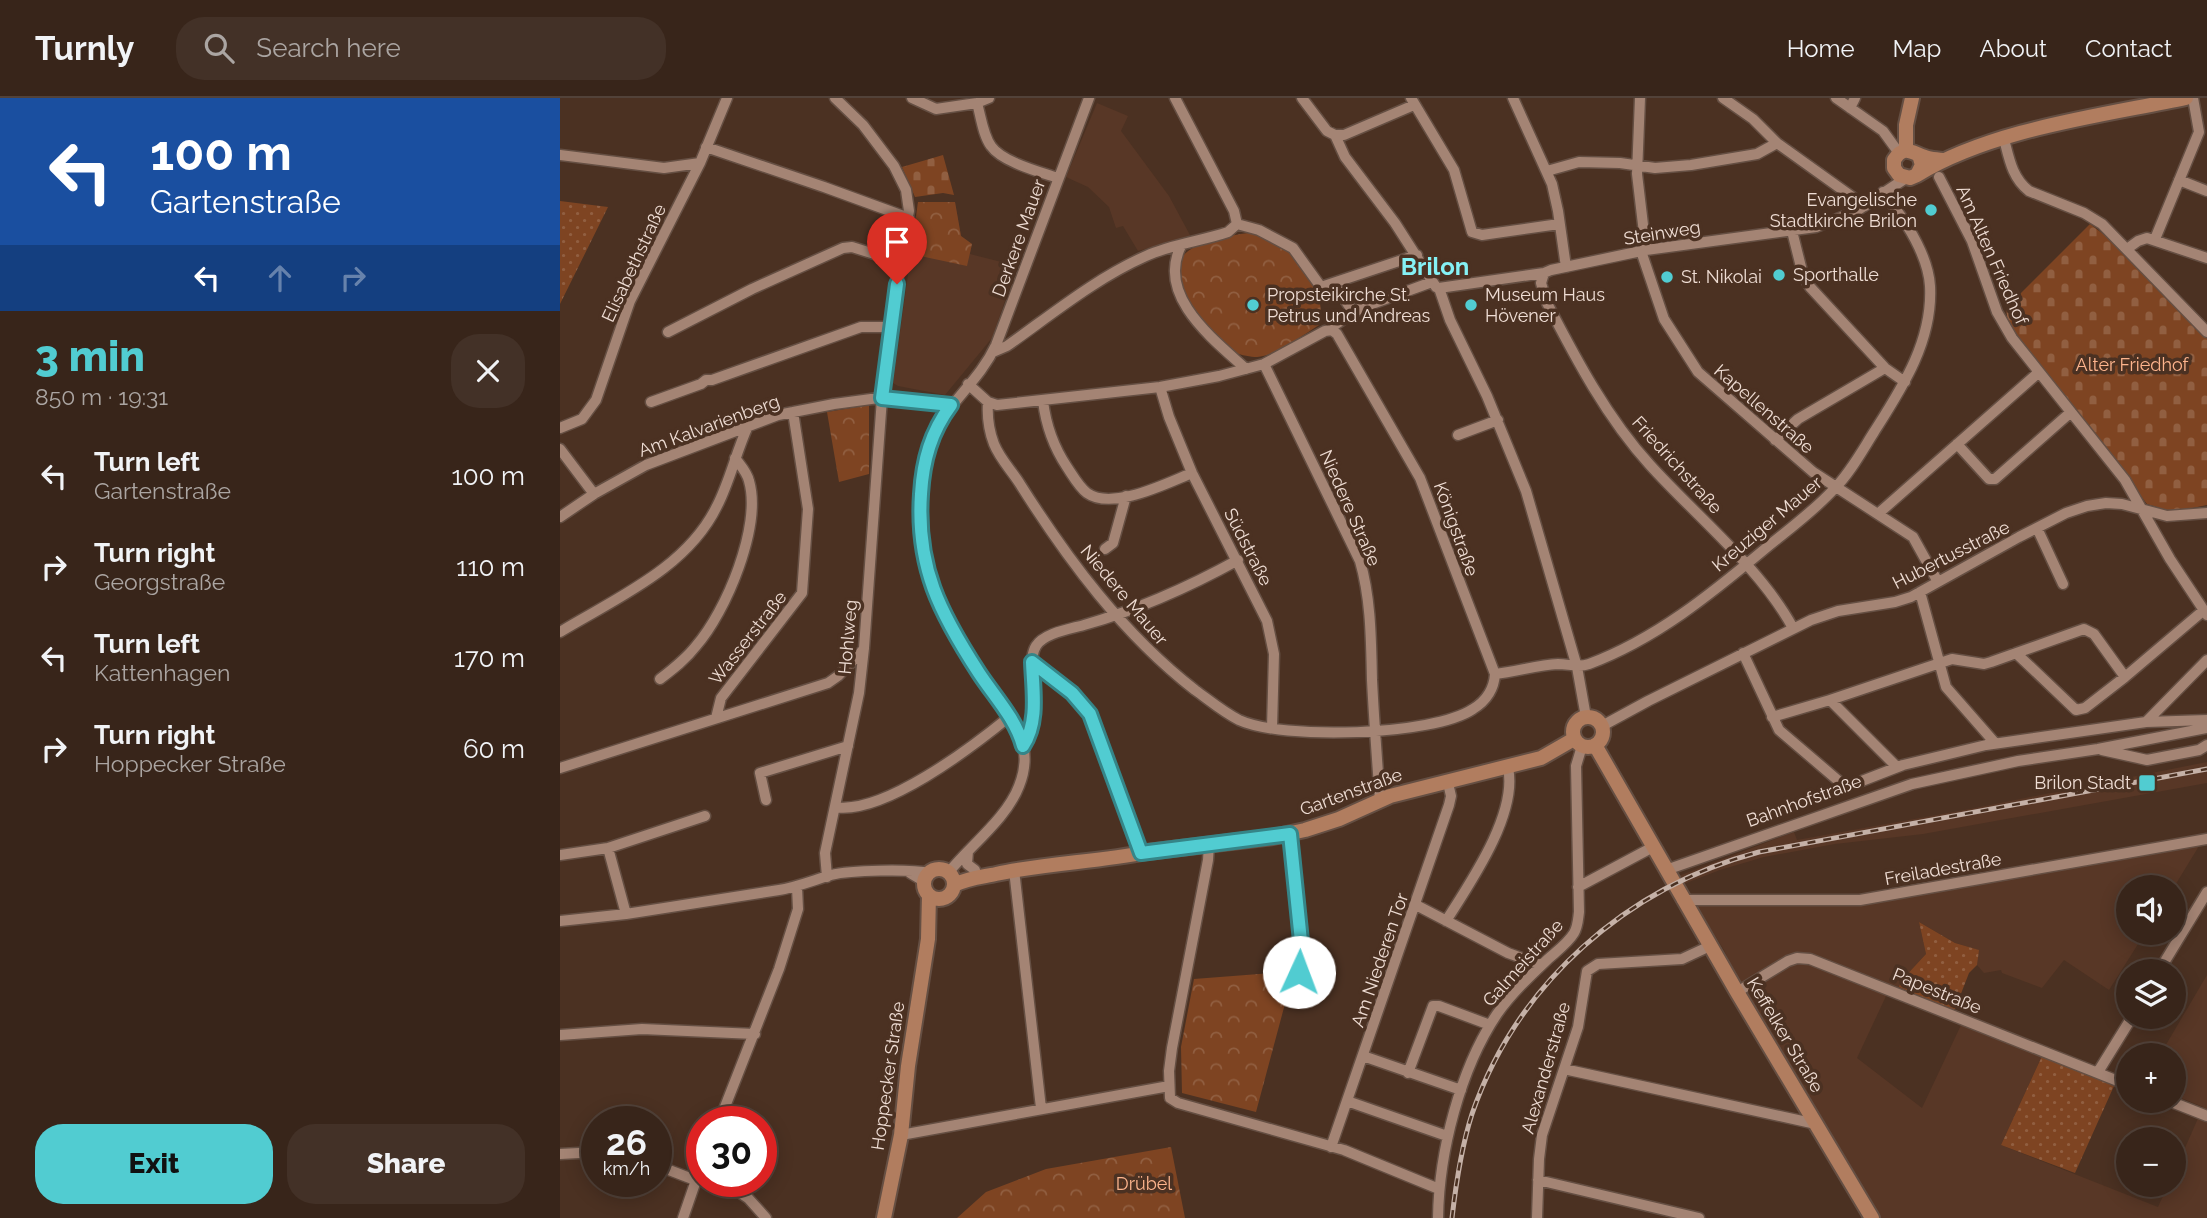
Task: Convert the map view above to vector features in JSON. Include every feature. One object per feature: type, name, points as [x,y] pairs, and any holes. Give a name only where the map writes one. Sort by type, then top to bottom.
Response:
[{"type":"street","name":"Elisabethstraße","points":[[560,428],[582,419],[596,400],[630,301],[700,163],[727,98]]},
{"type":"street","points":[[706,147],[909,218],[908,197],[899,173],[863,125],[835,98]]},
{"type":"street","points":[[912,98],[936,109],[977,103],[989,98]]},
{"type":"street","name":"Derkere Mauer","points":[[1009,718],[956,635],[935,593],[924,562],[919,533],[922,486],[927,452],[938,425],[993,352],[1090,98]]},
{"type":"street","points":[[1175,98],[1234,211],[1237,224]]},
{"type":"street","points":[[1302,98],[1327,131],[1335,135],[1343,135],[1413,101],[1454,170],[1469,227],[1475,234],[1559,224]]},
{"type":"street","points":[[1513,98],[1547,172],[1557,202],[1566,267]]},
{"type":"street","name":"Kapellenstraße","points":[[1640,98],[1637,166],[1644,251],[1664,319],[1694,367],[1775,440],[1835,488],[1913,537],[1938,582]]},
{"type":"street","points":[[1723,98],[1753,119],[1777,143],[1865,206]]},
{"type":"street","points":[[1836,98],[1853,103],[1887,134],[1904,155],[1922,165],[1912,176]]},
{"type":"street","points":[[1912,98],[1906,125],[1904,155],[1896,172],[1912,176],[1944,160],[2004,139],[2186,98]]},
{"type":"street","points":[[2155,239],[2200,128],[2193,98]]},
{"type":"street","points":[[977,103],[986,136],[993,149],[1012,160],[1058,178]]},
{"type":"street","points":[[1335,135],[1345,157],[1436,285],[1498,420],[1526,491],[1577,667],[1586,717]]},
{"type":"street","points":[[2004,139],[2013,171],[2022,186],[2092,218],[2127,249],[2207,332]]},
{"type":"street","points":[[1547,172],[1574,163],[1655,168],[1710,162],[1758,154],[1777,143]]},
{"type":"street","points":[[560,155],[659,168],[700,163]]},
{"type":"street","points":[[1904,155],[1944,160]]},
{"type":"street","points":[[1883,192],[1904,155]]},
{"type":"street","name":"Steinweg","points":[[988,402],[997,405],[1043,401],[1160,387],[1246,369],[1264,364],[1325,331],[1332,330],[1333,326],[1353,313],[1436,285],[1544,274],[1644,251],[1828,224],[1865,206],[1883,192],[1912,176]]},
{"type":"street","name":"Am Alten Friedhof","points":[[1939,177],[1972,241],[2003,323],[2039,373],[2125,480],[2205,612]]},
{"type":"street","points":[[2179,180],[2207,191]]},
{"type":"street","name":"Kreuziger Mauer","points":[[1577,667],[1643,640],[1688,610],[1746,565],[1835,488],[1861,452],[1905,382],[1926,329],[1930,304],[1930,279],[1918,247],[1883,192]]},
{"type":"street","name":"Hohlweg","points":[[827,877],[825,853],[859,693],[882,398],[900,262],[909,218]]},
{"type":"street","points":[[993,352],[1007,346],[1136,260],[1228,232],[1237,224]]},
{"type":"street","points":[[1237,224],[1259,230],[1293,248],[1321,287],[1339,291],[1353,313]]},
{"type":"street","points":[[1792,231],[1807,282],[1885,368],[1905,382]]},
{"type":"street","points":[[2127,249],[2142,239],[2155,239],[2207,258]]},
{"type":"street","points":[[1181,246],[1174,266],[1179,296],[1189,312],[1246,369]]},
{"type":"street","points":[[668,331],[843,248],[857,248],[900,262]]},
{"type":"street","points":[[1321,287],[1417,255]]},
{"type":"street","name":"Friedrichstraße","points":[[1544,274],[1541,283],[1547,303],[1612,416],[1649,464],[1746,565],[1779,605],[1793,628]]},
{"type":"street","points":[[651,402],[706,380],[856,329],[892,327]]},
{"type":"street","name":"Königstraße","points":[[1332,330],[1337,334],[1420,478],[1495,674]]},
{"type":"street","name":"Niedere Straße","points":[[1264,364],[1360,561],[1368,594],[1380,800]]},
{"type":"street","points":[[1775,440],[1794,421],[1885,368]]},
{"type":"street","points":[[1880,514],[2039,373]]},
{"type":"street","points":[[968,384],[988,402]]},
{"type":"street","name":"Südstraße","points":[[1160,387],[1192,474],[1238,560],[1263,612],[1272,638],[1272,728]]},
{"type":"street","name":"Am Kalvarienberg","points":[[560,517],[594,494],[652,462],[793,412],[882,398],[951,405]]},
{"type":"street","points":[[1043,401],[1052,443],[1082,489],[1090,495],[1102,498],[1147,492],[1192,474]]},
{"type":"street","name":"Niedere Mauer","points":[[988,402],[989,425],[1000,456],[1066,551],[1116,616],[1171,671],[1239,720],[1272,728],[1321,732],[1415,727],[1470,711],[1489,693],[1495,674]]},
{"type":"street","name":"Wasserstraße","points":[[716,718],[721,698],[802,593],[808,509],[793,412]]},
{"type":"street","points":[[1957,444],[1989,479],[1995,479],[2071,412]]},
{"type":"street","points":[[1458,435],[1498,420]]},
{"type":"street","points":[[560,632],[652,577],[699,536],[717,506],[748,426]]},
{"type":"street","points":[[560,449],[594,494]]},
{"type":"street","points":[[660,679],[681,663],[701,640],[724,602],[741,560],[749,523],[751,488],[748,476],[735,458]]},
{"type":"street","points":[[1105,549],[1112,544],[1126,496]]},
{"type":"street","name":"Hubertusstraße","points":[[1602,726],[1793,628],[1838,611],[1895,602],[1920,592],[2066,513],[2092,505],[2122,504],[2167,516],[2207,513]]},
{"type":"street","points":[[2037,528],[2063,584]]},
{"type":"street","points":[[1023,746],[1030,736],[1033,724],[1032,662],[1035,646],[1046,638],[1116,616],[1196,582],[1238,560]]},
{"type":"street","points":[[1920,592],[1948,690],[1995,743]]},
{"type":"street","points":[[2016,653],[2076,710],[2085,708],[2205,612]]},
{"type":"street","points":[[1772,717],[1830,701],[1939,663],[1956,659],[1987,663],[2084,629],[2090,630],[2125,677]]},
{"type":"street","points":[[560,768],[832,681],[864,648]]},
{"type":"street","points":[[1743,653],[1772,717],[1783,734],[1841,783],[1849,786],[1897,767],[1995,743],[2146,722],[2207,720]]},
{"type":"street","points":[[2146,722],[2207,660]]},
{"type":"street","points":[[1032,662],[1072,693],[1090,714],[1141,853]]},
{"type":"street","points":[[1495,674],[1560,664],[1577,667]]},
{"type":"street","points":[[1830,701],[1897,767]]},
{"type":"street","points":[[1584,744],[1602,739],[1602,726],[1596,719],[1586,717],[1573,726],[1584,744],[1653,847],[1666,870]]},
{"type":"street","points":[[560,921],[626,914],[797,887],[843,874],[906,872],[928,883],[937,898],[945,898],[951,893],[952,878],[968,850],[1005,810],[1017,792],[1024,767],[1023,746],[1019,734],[1009,718],[980,740],[892,796],[857,808],[835,807]]},
{"type":"street","name":"Bahnhofstraße","points":[[1666,870],[1912,784],[2018,761],[2207,728]]},
{"type":"street","name":"Gartenstraße","points":[[952,878],[971,878],[1011,870],[1290,834],[1328,824],[1380,800],[1508,768],[1584,744]]},
{"type":"street","name":"Galmeistraße","points":[[1438,1218],[1439,1189],[1447,1136],[1461,1090],[1490,1025],[1506,1002],[1576,929],[1576,766],[1584,744]]},
{"type":"street","name":"Bahnhofstraße","points":[[2102,748],[2147,760],[2199,750],[2207,745]]},
{"type":"street","points":[[766,800],[760,773],[848,746]]},
{"type":"street","points":[[1446,921],[1498,831],[1509,787],[1508,768]]},
{"type":"street","name":"Am Niederen Tor","points":[[1331,1147],[1450,800],[1448,783]]},
{"type":"street","points":[[560,855],[608,848],[705,816]]},
{"type":"street","points":[[1290,834],[1301,941],[1299,972]]},
{"type":"street","name":"Freiladestraße","points":[[1682,900],[1853,901],[2207,839]]},
{"type":"street","points":[[1209,844],[1172,1048],[1169,1086],[1172,1100],[1331,1147],[1439,1189]]},
{"type":"street","points":[[1578,887],[1653,847]]},
{"type":"street","points":[[608,848],[626,914]]},
{"type":"street","points":[[968,850],[967,864],[975,870]]},
{"type":"street","points":[[928,883],[937,869],[952,878]]},
{"type":"street","name":"Gartenstraße","points":[[952,878],[975,870],[1011,870]]},
{"type":"street","points":[[1011,870],[1041,1108]]},
{"type":"street","name":"Keffelker Straße","points":[[1666,870],[1872,1218]]},
{"type":"street","name":"Hoppecker Straße","points":[[884,1218],[901,1135],[908,1066],[928,939],[928,883]]},
{"type":"street","points":[[726,1106],[755,1034],[797,909],[797,887]]},
{"type":"street","points":[[2166,959],[2207,892]]},
{"type":"street","name":"Hoppecker Straße","points":[[928,939],[945,898]]},
{"type":"street","points":[[1416,905],[1508,953],[1541,965]]},
{"type":"street","name":"Alexanderstraße","points":[[1538,1218],[1542,1135],[1580,1019],[1586,973],[1592,966],[1603,963],[1682,959],[1710,946]]},
{"type":"street","name":"Papestraße","points":[[1737,992],[1788,961],[1806,958],[2116,1080]]},
{"type":"street","points":[[1409,1073],[1433,1006],[1490,1025]]},
{"type":"street","points":[[560,1035],[642,1029],[755,1034]]},
{"type":"street","points":[[2098,1072],[2125,1029]]},
{"type":"street","points":[[1363,1056],[1461,1090]]},
{"type":"street","points":[[1564,1069],[1816,1124]]},
{"type":"street","points":[[901,1135],[1169,1086]]},
{"type":"street","points":[[1347,1101],[1447,1136]]},
{"type":"street","points":[[2186,1108],[2207,1116]]},
{"type":"street","points":[[560,1154],[581,1153]]},
{"type":"street","points":[[1538,1180],[1699,1218]]},
{"type":"street","points":[[683,1218],[690,1197]]},
{"type":"street","points":[[747,1197],[766,1218]]},
{"type":"shaded area","points":[[1097,103],[1128,116],[1121,131],[1169,196],[1191,237],[1138,251],[1123,226],[1116,228],[1109,207],[1088,187],[1066,177]]},
{"type":"shaded area","points":[[918,202],[955,202],[961,236],[972,244],[970,254],[1017,266],[992,338],[945,395],[893,383]]},
{"type":"shaded area","points":[[2207,762],[2207,783],[1923,834],[1835,844],[1764,857],[1681,885],[1676,877],[1794,832],[1797,840]]},
{"type":"shaded area","points":[[2199,846],[2181,875],[2116,875],[2116,945],[2137,945],[2129,959],[2116,959],[2116,979],[2109,990],[2064,960],[2042,988],[2002,973],[2001,970],[1984,973],[1977,965],[1978,950],[1955,943],[1919,922],[1926,954],[1901,981],[1899,987],[1906,990],[1887,994],[1857,1058],[1922,1108],[1962,1023],[2043,1054],[2001,1145],[2116,1190],[2116,1197],[2133,1197],[2158,1207],[2163,1197],[2186,1197],[2186,1146],[2203,1107],[2186,1100],[2186,1043],[2167,1043],[2175,1029],[2186,1029],[2186,1011],[2207,975],[2207,1218],[1874,1218],[1749,1009],[1724,950],[1693,901],[1857,905]]},
{"type":"green space","points":[[943,155],[954,195],[943,193],[915,197],[902,167]]},
{"type":"green space","points":[[560,201],[608,207],[560,304]]},
{"type":"green space","points":[[918,202],[955,202],[961,236],[972,244],[967,266],[911,254]]},
{"type":"green space","name":"Alter Friedhof","points":[[2090,224],[2116,244],[2207,336],[2207,505],[2173,512],[2147,504],[2008,323],[2006,308]]},
{"type":"green space","points":[[1248,233],[1278,244],[1303,266],[1312,280],[1321,310],[1319,325],[1280,349],[1257,357],[1236,353],[1215,336],[1193,310],[1179,281],[1179,267],[1188,251],[1213,240]]},
{"type":"green space","points":[[869,405],[869,474],[839,482],[827,412]]},
{"type":"green space","points":[[1919,922],[1955,943],[1979,950],[1977,965],[1969,973],[1955,1009],[1899,987],[1901,981],[1926,954]]},
{"type":"green space","points":[[1284,972],[1290,985],[1256,1112],[1182,1093],[1181,1047],[1194,979]]},
{"type":"green space","points":[[2043,1054],[2114,1086],[2075,1173],[2001,1145]]},
{"type":"green space","name":"Drübel","points":[[1171,1147],[1185,1218],[957,1218],[986,1192],[1046,1169]]},
{"type":"railway","points":[[1452,1218],[1459,1166],[1472,1114],[1492,1067],[1517,1023],[1548,983],[1583,947],[1622,916],[1665,889],[1711,868],[1759,852],[2207,769]]},
{"type":"place","name":"Evangelische Stadtkirche Brilon","points":[[1931,210]]},
{"type":"place","name":"Sporthalle","points":[[1779,275]]},
{"type":"place","name":"St. Nikolai","points":[[1667,277]]},
{"type":"place","name":"Propsteikirche St. Petrus und Andreas","points":[[1253,305]]},
{"type":"place","name":"Museum Haus Hövener","points":[[1471,305]]},
{"type":"place","name":"Brilon Stadt","points":[[2147,783]]},
{"type":"district","name":"Brilon","points":[[1435,267]]},
{"type":"route","points":[[897,284],[882,398],[951,405],[931,438],[927,452],[919,533],[929,578],[956,635],[1015,726],[1023,746],[1030,736],[1033,724],[1032,662],[1083,704],[1097,730],[1114,784],[1141,853],[1290,834],[1301,941],[1299,972]]}]
